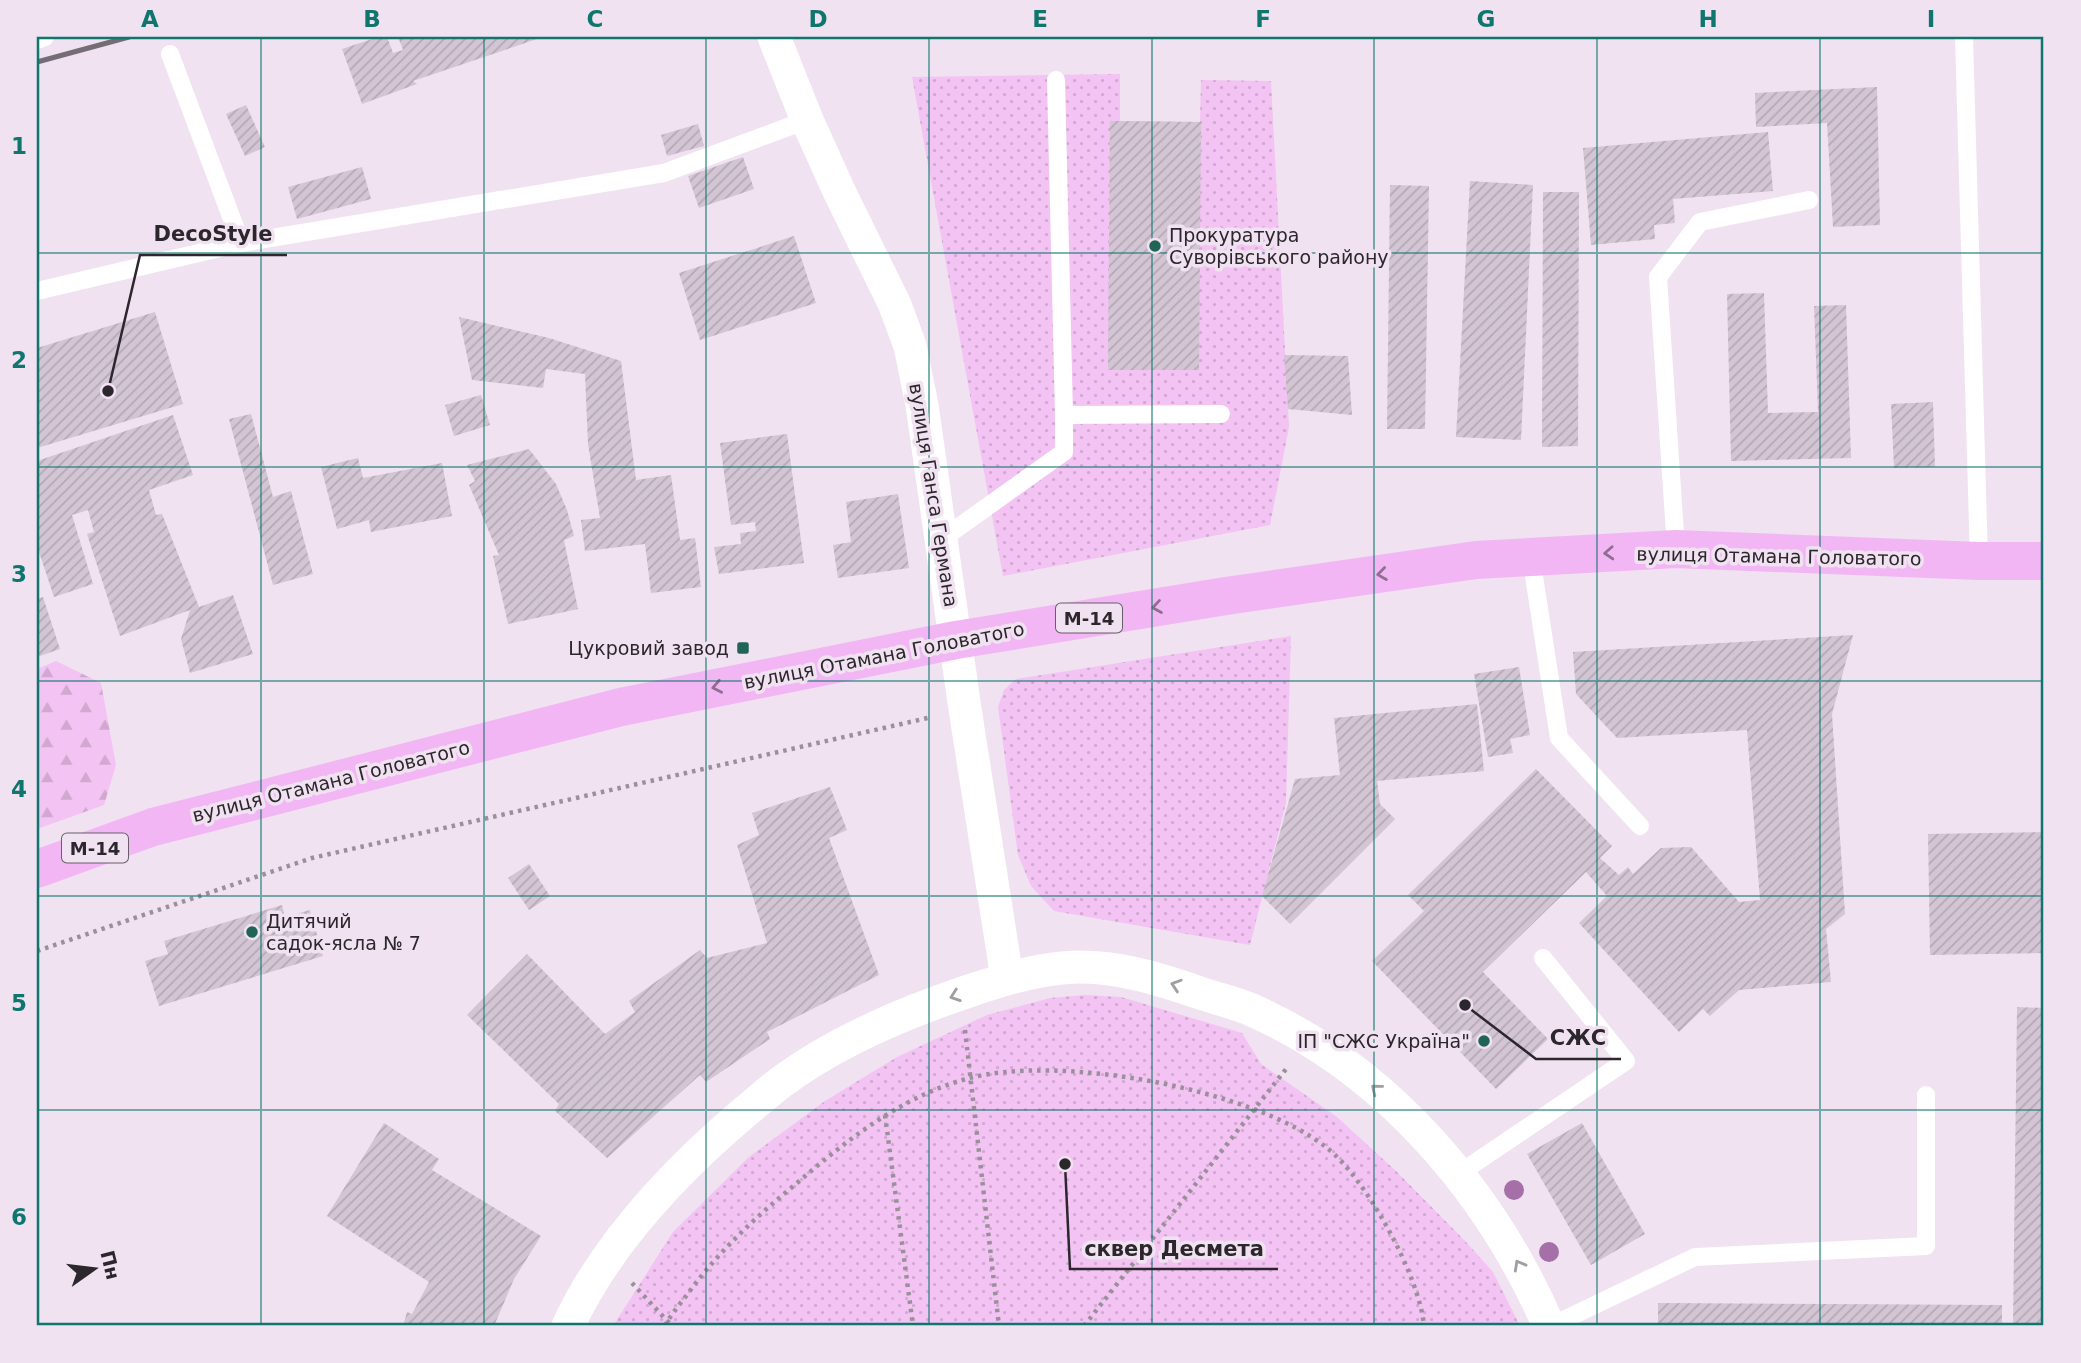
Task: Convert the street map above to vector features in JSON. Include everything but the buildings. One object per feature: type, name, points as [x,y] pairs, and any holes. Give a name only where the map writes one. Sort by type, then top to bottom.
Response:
[{"type":"main road","name":"вулиця Отамана Головатого","points":[[37,869],[153,827],[621,706],[956,640],[1226,596],[1463,562],[1676,550],[2044,561]]},
{"type":"street","name":"вулиця Ганса Германа","points":[[782,39],[807,120],[838,191],[895,305],[910,346],[922,405],[1007,978]]},
{"type":"street","points":[[568,1326],[579,1301],[625,1233],[716,1136],[780,1082],[876,1027],[920,1008],[1007,978],[1063,968],[1102,968],[1168,982],[1253,1011],[1308,1040],[1388,1098],[1426,1136],[1457,1175],[1508,1247],[1550,1326]]},
{"type":"lane","points":[[37,40],[45,37]]},
{"type":"lane","points":[[1964,37],[1979,561]]},
{"type":"lane","points":[[170,54],[241,243]]},
{"type":"lane","points":[[942,539],[1064,452],[1056,80]]},
{"type":"lane","points":[[37,291],[241,243],[664,173],[807,120]]},
{"type":"lane","points":[[1676,550],[1658,277],[1700,222],[1809,200]]},
{"type":"lane","points":[[1064,415],[1221,414]]},
{"type":"lane","points":[[1531,557],[1559,738],[1640,826]]},
{"type":"lane","points":[[1457,1175],[1626,1061],[1543,958]]},
{"type":"lane","points":[[1550,1326],[1695,1257],[1926,1246],[1926,1095]]},
{"type":"path","points":[[37,951],[312,859],[965,709]]},
{"type":"path","points":[[961,994],[999,1326]]},
{"type":"path","points":[[1084,1326],[1308,1040]]},
{"type":"path","points":[[666,1324],[711,1263],[753,1220],[835,1151],[885,1115],[920,1096],[970,1077],[1020,1070],[1123,1076],[1191,1090],[1255,1109],[1304,1131],[1348,1168],[1398,1247],[1415,1288],[1423,1326]]},
{"type":"path","points":[[885,1115],[912,1326]]},
{"type":"path","points":[[609,1257],[666,1324],[672,1326]]},
{"type":"green space","points":[[1120,74],[1120,121],[1200,122],[1201,80],[1271,81],[1289,427],[1270,525],[1003,576],[912,77]]},
{"type":"green space","points":[[1291,636],[1286,803],[1250,945],[1054,911],[1031,886],[1018,855],[998,707],[1004,690],[1016,679]]},
{"type":"green space","points":[[56,661],[101,683],[116,765],[104,805],[37,829],[37,669]]},
{"type":"green space","points":[[1085,995],[1121,997],[1242,1033],[1261,1064],[1337,1117],[1397,1172],[1465,1241],[1493,1272],[1520,1326],[613,1326],[673,1232],[749,1157],[825,1101],[897,1057],[987,1015],[1050,998]]},
{"type":"railway","points":[[37,62],[129,37]]},
{"type":"place","name":"Прокуратура Суворівського району","points":[[1155,246]]},
{"type":"place","name":"DecoStyle","points":[[108,391]]},
{"type":"place","name":"Цукровий завод","points":[[743,648]]},
{"type":"place","name":"Дитячий садок-ясла № 7","points":[[252,932]]},
{"type":"place","name":"СЖС","points":[[1465,1005]]},
{"type":"place","name":"ІП \"СЖС Україна\"","points":[[1484,1041]]},
{"type":"place","name":"сквер Десмета","points":[[1065,1164]]}]
